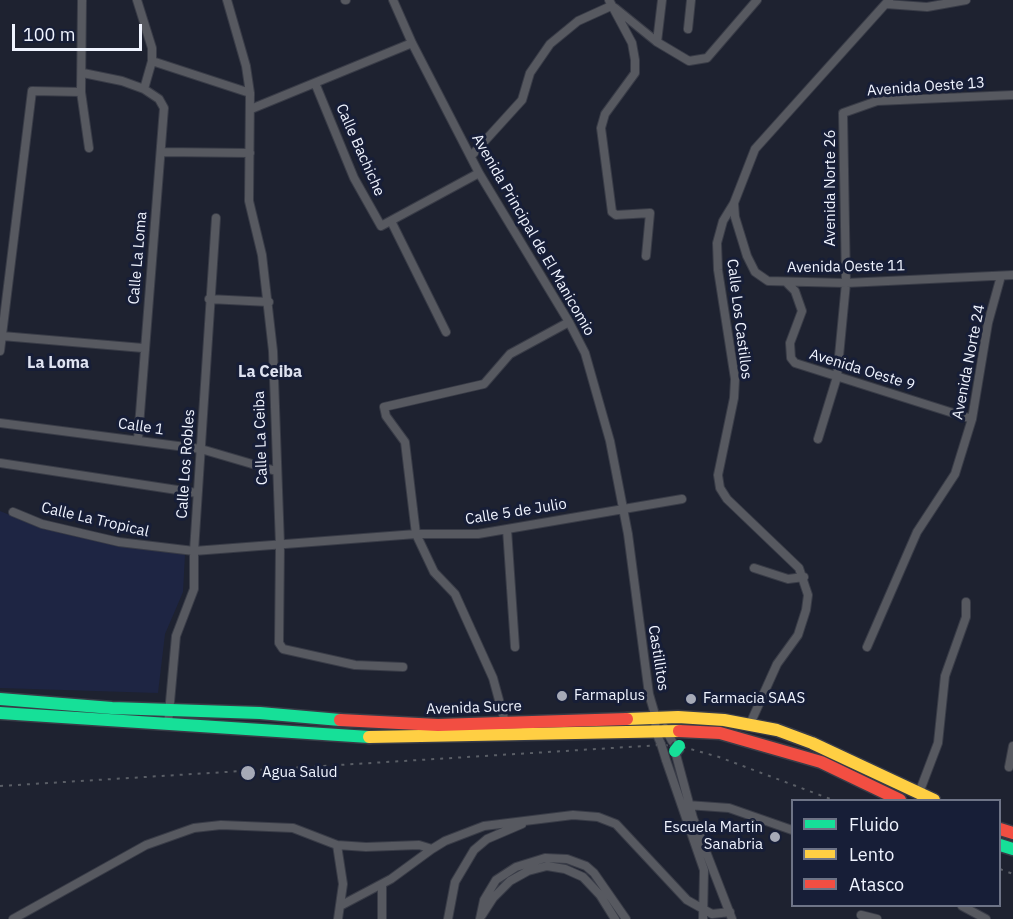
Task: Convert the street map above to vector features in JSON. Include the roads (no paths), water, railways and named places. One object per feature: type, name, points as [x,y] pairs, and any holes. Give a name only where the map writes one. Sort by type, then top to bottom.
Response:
[{"type":"main road","name":"Avenida Sucre","points":[[0,699],[169,710],[260,713],[380,724],[506,722],[668,742],[702,732],[745,738],[821,762],[896,799]]},
{"type":"main road","name":"Avenida Sucre","points":[[0,713],[384,738],[621,734],[668,742],[705,718],[750,724],[812,743],[930,799]]},
{"type":"main road","points":[[668,742],[702,732]]},
{"type":"street","points":[[81,0],[83,74],[81,92],[89,148]]},
{"type":"street","points":[[136,0],[148,30],[152,61],[144,89]]},
{"type":"street","name":"Calle La Ceiba","points":[[227,0],[246,66],[250,93],[249,201],[269,302],[280,545],[278,637],[283,650],[355,665],[403,667]]},
{"type":"street","name":"Avenida Principal de El Manicomio","points":[[393,0],[412,43],[472,155],[479,173],[569,322],[585,353],[598,393],[623,507],[636,601]]},
{"type":"street","points":[[657,42],[662,0]]},
{"type":"street","points":[[688,29],[691,0]]},
{"type":"street","points":[[610,3],[657,42],[689,61],[707,58],[757,0]]},
{"type":"street","points":[[887,2],[927,7],[966,0]]},
{"type":"street","name":"Calle Los Castillos","points":[[804,577],[799,568],[727,499],[720,488],[718,474],[734,398],[735,379],[718,270],[717,243],[723,221],[734,203],[756,149],[887,2]]},
{"type":"street","points":[[472,155],[522,100],[530,73],[550,44],[578,21],[610,3]]},
{"type":"street","points":[[610,3],[632,43],[635,73],[605,114],[601,128],[612,213],[616,215],[650,213],[646,256]]},
{"type":"street","points":[[251,109],[412,43]]},
{"type":"street","points":[[152,61],[250,93]]},
{"type":"street","name":"Calle La Loma","points":[[83,74],[122,81],[144,89],[159,99],[164,108],[143,348],[138,439]]},
{"type":"street","name":"Calle Bachiche","points":[[315,83],[354,178],[381,226],[391,221]]},
{"type":"street","points":[[0,351],[2,310],[32,91],[81,92]]},
{"type":"street","name":"Avenida Oeste 13","points":[[843,113],[878,101],[1013,96]]},
{"type":"street","name":"Avenida Norte 26","points":[[818,440],[837,376],[846,283],[843,113]]},
{"type":"street","points":[[161,152],[250,153]]},
{"type":"street","points":[[446,332],[391,221],[479,173]]},
{"type":"street","name":"Avenida Oeste 11","points":[[734,203],[738,232],[755,272],[768,281],[846,283],[1013,275]]},
{"type":"street","name":"Calle Los Robles","points":[[168,724],[176,636],[194,589],[197,493],[216,218]]},
{"type":"street","name":"Avenida Norte 24","points":[[867,646],[917,532],[955,474],[972,419],[988,324],[1001,276]]},
{"type":"street","name":"Avenida Oeste 9","points":[[786,282],[795,291],[801,311],[790,343],[791,358],[799,365],[972,419]]},
{"type":"street","points":[[209,299],[269,302]]},
{"type":"street","points":[[506,722],[493,678],[455,594],[434,572],[416,534],[405,442],[386,416],[385,406],[484,384],[510,354],[569,322]]},
{"type":"street","points":[[2,336],[143,348]]},
{"type":"street","name":"Calle 1","points":[[0,423],[138,439],[201,449],[276,471]]},
{"type":"street","points":[[0,463],[197,493]]},
{"type":"street","name":"Calle 5 de Julio","points":[[280,545],[416,534],[478,534],[623,507],[682,499]]},
{"type":"street","name":"Calle La Tropical","points":[[13,512],[42,524],[119,542],[194,551],[280,545]]},
{"type":"street","points":[[507,529],[515,647]]},
{"type":"street","points":[[750,724],[777,664],[793,644],[802,624],[808,595],[804,577],[788,579],[754,568]]},
{"type":"street","name":"Castillitos","points":[[636,601],[649,694],[668,742]]},
{"type":"street","points":[[919,793],[938,743],[945,676],[966,617],[966,602]]},
{"type":"street","points":[[668,742],[661,744],[668,742]]},
{"type":"street","points":[[668,742],[704,870],[703,915]]},
{"type":"street","points":[[1009,767],[1013,746]]},
{"type":"street","points":[[686,805],[729,808],[791,830]]},
{"type":"street","points":[[340,906],[406,870],[432,849],[456,836],[483,826],[586,815],[616,824],[636,843],[675,889],[703,915],[731,916],[686,805]]},
{"type":"street","points":[[448,919],[455,882],[474,850],[487,839],[534,819]]},
{"type":"street","points":[[13,919],[146,845],[194,828],[221,825],[293,828],[337,845],[366,847],[419,845],[432,849]]},
{"type":"street","points":[[337,845],[343,884],[338,919]]},
{"type":"street","points":[[480,919],[483,900],[496,880],[516,867],[545,858],[567,859],[586,866],[594,873],[626,919]]},
{"type":"street","points":[[480,919],[493,898],[510,881],[528,871],[547,867],[565,869],[583,877],[600,895],[615,919]]},
{"type":"street","points":[[382,884],[382,919]]},
{"type":"street","points":[[964,907],[986,919]]},
{"type":"street","points":[[860,917],[877,919]]},
{"type":"railway","points":[[0,786],[661,745],[683,747],[719,757],[830,799]]},
{"type":"railway","points":[[1001,869],[1013,874]]},
{"type":"place","name":"Farmaplus","points":[[562,696]]},
{"type":"place","name":"Farmacia SAAS","points":[[691,699]]},
{"type":"place","name":"Agua Salud","points":[[248,773]]},
{"type":"place","name":"Escuela Martin Sanabria","points":[[775,837]]},
{"type":"district","name":"La Loma","points":[[58,363]]},
{"type":"district","name":"La Ceiba","points":[[270,372]]}]
